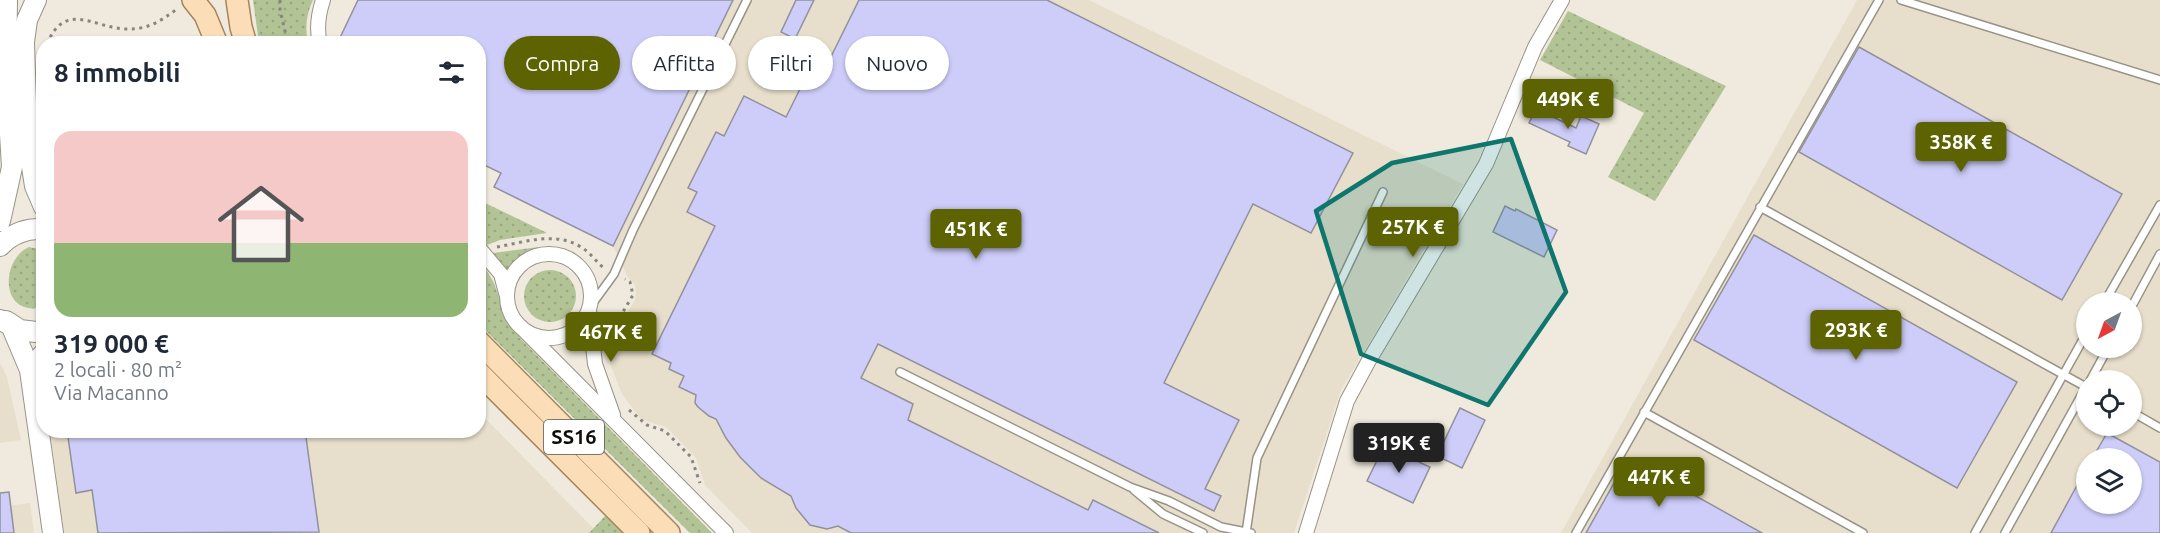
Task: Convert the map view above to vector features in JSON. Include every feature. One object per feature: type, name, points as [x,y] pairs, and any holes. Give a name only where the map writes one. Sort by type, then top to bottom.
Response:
[{"type":"main road","points":[[0,220],[12,167],[4,92],[8,0]]},
{"type":"main road","points":[[36,0],[27,20],[24,42],[27,135],[36,188]]},
{"type":"main road","points":[[237,0],[244,36]]},
{"type":"main road","points":[[185,5],[205,15],[214,36]]},
{"type":"main road","points":[[0,246],[17,233],[36,229]]},
{"type":"main road","points":[[4,320],[30,333],[36,333]]},
{"type":"main road","points":[[4,320],[30,370],[36,413]]},
{"type":"main road","name":"SS16","points":[[486,349],[669,533]]},
{"type":"main road","points":[[30,370],[36,363]]},
{"type":"main road","name":"SS16","points":[[486,380],[639,533]]},
{"type":"main road","points":[[40,438],[53,533]]},
{"type":"street","points":[[318,36],[318,14],[323,0]]},
{"type":"street","points":[[1306,533],[1347,402],[1368,362],[1486,164],[1535,47],[1562,0]]},
{"type":"street","points":[[0,174],[6,198]]},
{"type":"street","points":[[486,250],[501,274],[511,314],[520,326],[726,533]]},
{"type":"street","points":[[507,298],[510,281],[520,265],[536,256],[554,254],[569,259],[585,274],[591,293],[589,309],[594,364],[615,420]]},
{"type":"street","points":[[520,326],[539,337],[560,337],[578,327],[589,309]]},
{"type":"lane","points":[[589,309],[614,274],[747,0]]},
{"type":"lane","points":[[1576,533],[1879,0]]},
{"type":"lane","points":[[1901,0],[2160,80]]},
{"type":"lane","points":[[900,372],[1130,487],[1169,501],[1221,527],[1248,533],[1257,458],[1383,192]]},
{"type":"lane","points":[[2110,292],[2160,205]]},
{"type":"lane","points":[[1760,207],[2076,382]]},
{"type":"lane","points":[[2140,292],[2160,254]]},
{"type":"lane","points":[[1975,533],[2076,352]]},
{"type":"lane","points":[[2005,533],[2076,405]]},
{"type":"lane","points":[[1644,412],[1863,533]]},
{"type":"lane","points":[[2142,418],[2160,428]]},
{"type":"lane","points":[[1130,487],[1163,514],[1203,533]]},
{"type":"path","points":[[280,0],[286,36]]},
{"type":"path","points":[[51,36],[56,27],[69,19],[85,19],[124,29],[142,28],[160,22],[185,5]]},
{"type":"path","points":[[486,248],[545,238],[564,240],[581,246],[603,267]]},
{"type":"path","points":[[606,345],[608,336],[633,295],[630,282],[623,278]]},
{"type":"path","points":[[626,407],[648,425],[665,431],[691,458],[701,489]]},
{"type":"highlighted area","points":[[1511,139],[1566,292],[1488,405],[1361,354],[1316,211],[1392,163]]},
{"type":"shaded area","points":[[358,0],[1089,0],[1463,184],[1341,390],[1294,533],[752,533],[705,485],[696,458],[666,427],[639,417],[622,394],[610,364],[609,351],[611,340],[635,300],[636,292],[635,285],[627,276],[613,246],[494,187],[501,173],[486,166],[486,36],[342,36]]},
{"type":"shaded area","points":[[1857,0],[2160,0],[2160,533],[1561,533]]},
{"type":"shaded area","points":[[0,363],[7,377],[21,440],[0,443]]},
{"type":"shaded area","points":[[486,419],[593,528],[589,533],[64,533],[51,438],[486,438]]},
{"type":"shaded area","points":[[30,503],[34,533],[0,533],[0,507]]},
{"type":"green space","points":[[253,0],[313,0],[307,22],[307,36],[258,36]]},
{"type":"green space","points":[[1568,11],[1726,86],[1655,201],[1608,177],[1644,113],[1540,60]]},
{"type":"green space","points":[[486,204],[547,233],[500,240],[487,245]]},
{"type":"green space","points":[[29,247],[36,248],[36,308],[29,308],[19,304],[12,296],[9,286],[9,275],[13,263]]},
{"type":"green space","points":[[539,247],[519,257],[508,271],[493,253]]},
{"type":"green space","points":[[486,269],[494,283],[507,320],[520,338],[712,533],[690,533],[486,331]]},
{"type":"green space","points":[[550,270],[564,274],[572,282],[576,296],[572,310],[564,318],[550,322],[536,318],[528,310],[524,296],[528,282],[536,274]]},
{"type":"green space","points":[[606,515],[624,533],[589,533]]},
{"type":"building","points":[[358,0],[733,0],[715,36],[632,36],[632,90],[689,90],[613,246],[494,187],[501,173],[486,166],[486,36],[341,36]]},
{"type":"building","points":[[796,0],[814,0],[796,36],[789,36],[781,32]]},
{"type":"building","points":[[859,0],[1047,0],[1353,153],[1311,233],[1253,204],[1164,383],[1239,420],[1205,489],[1221,496],[1214,511],[878,344],[861,378],[913,404],[908,420],[1088,510],[1093,500],[1159,533],[851,533],[838,526],[827,529],[810,525],[796,508],[791,496],[761,478],[740,457],[716,419],[698,407],[695,403],[696,395],[679,387],[684,376],[669,369],[671,363],[652,354],[715,226],[687,212],[697,192],[688,188],[716,132],[724,136],[744,96],[786,117],[800,90],[833,90],[833,53]]},
{"type":"building","points":[[1859,47],[2122,194],[2062,300],[1799,152]]},
{"type":"building","points":[[1536,109],[1576,128],[1581,116],[1599,124],[1586,154],[1568,146],[1570,142],[1529,123]]},
{"type":"building","points":[[1505,206],[1515,211],[1516,209],[1557,230],[1544,257],[1493,232]]},
{"type":"building","points":[[1754,235],[2017,382],[1957,488],[1694,340]]},
{"type":"building","points":[[1460,408],[1485,420],[1462,468],[1437,456]]},
{"type":"building","points":[[2105,436],[2112,436],[2134,448],[2098,448]]},
{"type":"building","points":[[68,438],[306,438],[319,532],[98,533],[92,490],[76,493]]},
{"type":"building","points":[[1384,446],[1430,467],[1413,503],[1367,481]]},
{"type":"building","points":[[2142,452],[2160,462],[2160,533],[2051,533],[2076,487],[2076,514],[2142,514]]},
{"type":"building","points":[[1628,458],[1762,533],[1586,533]]},
{"type":"building","points":[[9,492],[14,533],[0,533],[0,493]]}]
